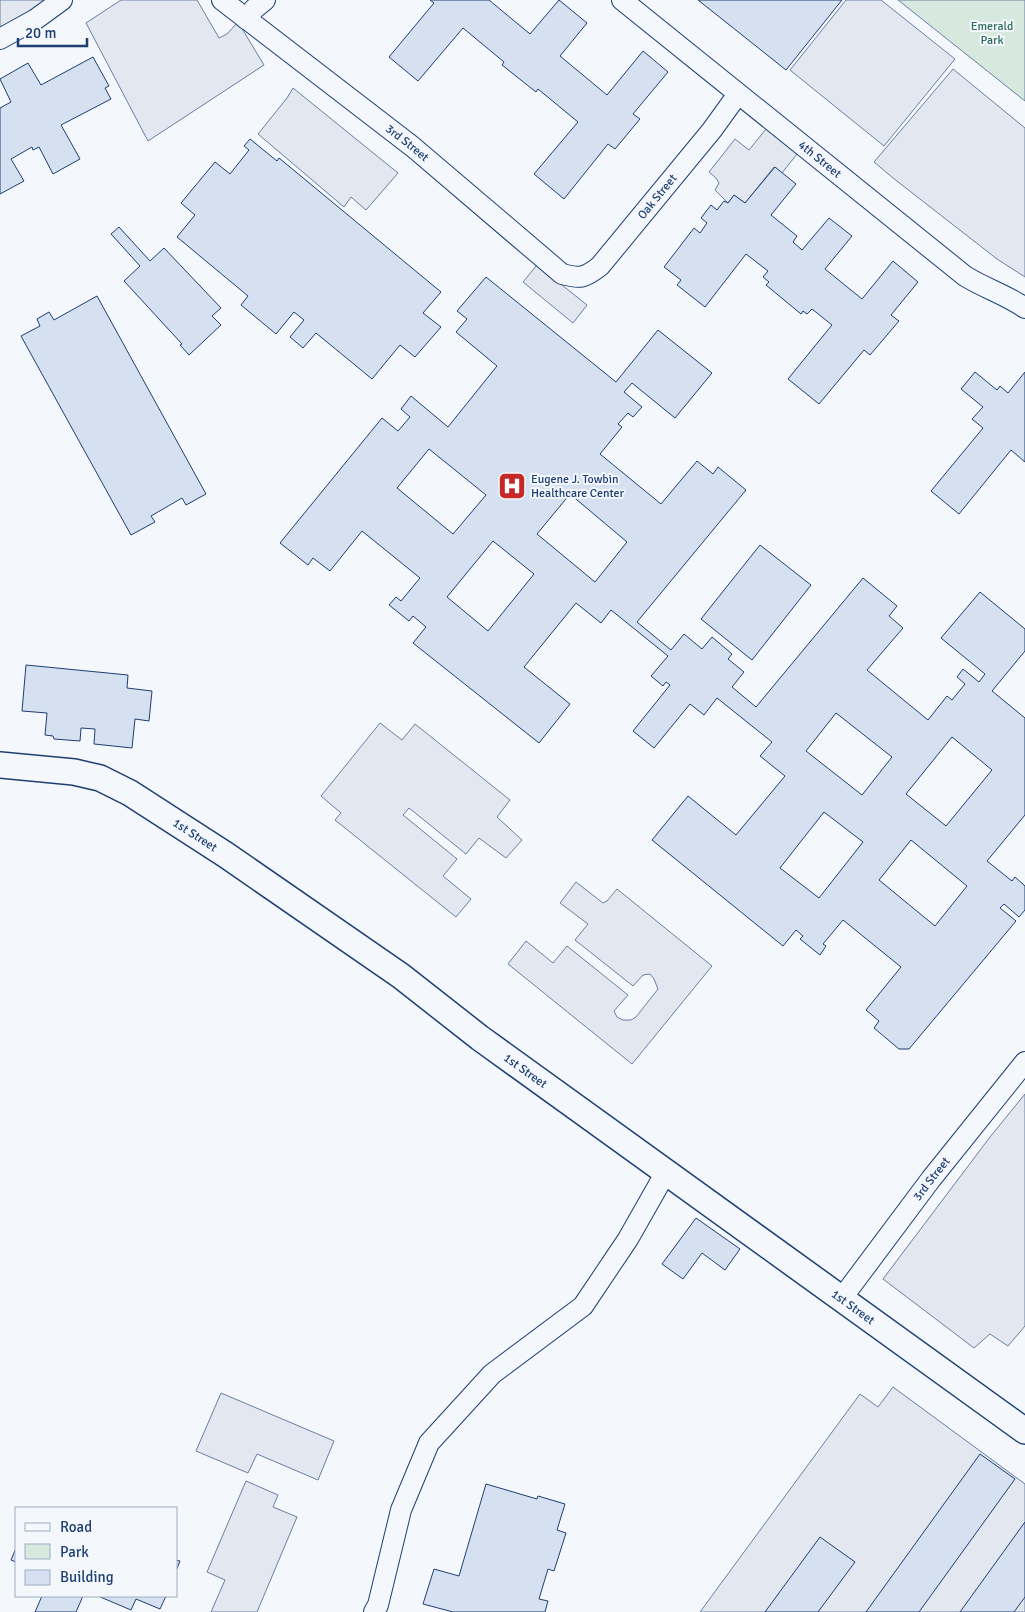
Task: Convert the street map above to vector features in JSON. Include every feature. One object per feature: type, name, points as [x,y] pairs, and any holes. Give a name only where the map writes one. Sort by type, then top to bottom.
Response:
[{"type":"street","points":[[0,39],[36,19],[62,0]]},
{"type":"street","name":"3rd Street","points":[[222,0],[413,147],[562,274]]},
{"type":"street","points":[[246,19],[265,0]]},
{"type":"street","name":"4th Street","points":[[622,0],[965,276],[982,287],[1025,308]]},
{"type":"street","name":"Oak Street","points":[[562,274],[576,278],[583,277],[600,266],[712,130],[738,94]]},
{"type":"street","name":"1st Street","points":[[0,765],[74,772],[100,778],[130,793],[228,856],[401,976],[458,1022],[1025,1431]]},
{"type":"street","name":"3rd Street","points":[[842,1298],[931,1179],[1025,1062]]},
{"type":"street","points":[[374,1612],[378,1605],[401,1510],[429,1444],[492,1374],[583,1306],[628,1240],[666,1172]]},
{"type":"green space","name":"Emerald Park","points":[[898,0],[1025,0],[1025,101]]},
{"type":"shaded area","points":[[0,0],[48,0],[0,28]]},
{"type":"shaded area","points":[[121,0],[197,0],[219,38],[227,34],[238,22],[264,65],[148,141],[86,23]]},
{"type":"shaded area","points":[[846,0],[881,0],[955,59],[884,146],[790,70]]},
{"type":"shaded area","points":[[953,69],[1025,128],[1025,277],[997,259],[874,162]]},
{"type":"shaded area","points":[[293,88],[398,173],[366,210],[351,197],[344,207],[258,134]]},
{"type":"shaded area","points":[[766,129],[797,154],[782,173],[774,167],[745,203],[734,195],[728,203],[715,190],[719,183],[709,172],[735,139],[749,150]]},
{"type":"shaded area","points":[[537,265],[587,305],[573,323],[523,282]]},
{"type":"shaded area","points":[[380,723],[402,740],[415,724],[510,800],[497,817],[522,840],[506,858],[479,838],[466,854],[409,808],[403,815],[457,859],[443,876],[471,899],[456,917],[335,820],[341,813],[321,796]]},
{"type":"shaded area","points":[[576,882],[603,903],[617,889],[712,966],[632,1064],[508,964],[526,941],[553,963],[567,946],[628,995],[614,1011],[617,1017],[623,1020],[631,1020],[636,1017],[658,989],[654,979],[650,974],[643,975],[633,986],[575,940],[588,924],[560,903]]},
{"type":"shaded area","points":[[1025,1094],[1025,1326],[1008,1346],[990,1334],[974,1348],[883,1279],[990,1137]]},
{"type":"shaded area","points":[[893,1387],[1025,1484],[1025,1612],[700,1612],[860,1394],[878,1407]]},
{"type":"shaded area","points":[[221,1393],[334,1441],[318,1480],[257,1454],[248,1473],[196,1451]]},
{"type":"shaded area","points":[[246,1481],[278,1495],[273,1507],[297,1517],[257,1612],[211,1612],[225,1580],[207,1572]]},
{"type":"building","points":[[430,0],[489,0],[530,34],[559,0],[587,23],[560,56],[607,95],[643,51],[668,72],[633,114],[640,119],[615,149],[608,144],[564,199],[534,174],[578,122],[538,89],[536,92],[502,65],[504,62],[463,28],[418,81],[389,57],[434,3]]},
{"type":"building","points":[[698,0],[842,0],[786,70]]},
{"type":"building","points":[[93,57],[109,86],[105,88],[111,99],[61,125],[80,159],[53,174],[39,147],[33,150],[32,147],[11,159],[24,181],[0,194],[0,108],[11,102],[0,79],[28,63],[41,85]]},
{"type":"building","points":[[250,139],[277,161],[279,158],[441,292],[423,313],[441,327],[415,357],[400,345],[372,379],[316,333],[303,348],[290,337],[304,320],[294,312],[276,334],[241,305],[248,296],[177,237],[195,215],[181,203],[215,162],[230,174],[249,150],[244,146]]},
{"type":"building","points":[[775,167],[796,184],[771,215],[797,236],[793,242],[802,250],[829,218],[852,236],[825,269],[862,299],[893,261],[918,282],[891,315],[899,321],[870,355],[864,350],[819,404],[788,379],[832,325],[812,309],[807,314],[803,311],[801,314],[766,285],[769,282],[763,277],[768,271],[746,254],[705,307],[677,285],[681,280],[664,267],[694,228],[700,233],[707,223],[701,218],[711,205],[717,210],[724,201],[728,203],[734,195],[745,203]]},
{"type":"building","points":[[119,227],[150,261],[164,248],[221,308],[212,316],[221,325],[189,355],[180,345],[182,344],[124,281],[140,266],[111,234]]},
{"type":"building","points":[[486,277],[616,382],[658,330],[712,373],[675,418],[632,383],[624,392],[642,407],[633,417],[628,413],[618,424],[622,427],[600,454],[661,504],[697,461],[713,474],[718,467],[746,490],[637,622],[671,650],[684,634],[702,649],[712,637],[732,654],[728,659],[744,672],[732,687],[756,707],[863,578],[897,606],[889,616],[903,628],[867,670],[928,720],[947,696],[952,700],[965,684],[957,677],[963,669],[979,682],[985,674],[941,638],[980,592],[1025,629],[1025,651],[992,691],[1025,718],[1025,815],[987,861],[1012,881],[1015,877],[1025,886],[1025,910],[1019,917],[1004,904],[1000,908],[1016,921],[909,1049],[899,1049],[874,1028],[879,1021],[866,1010],[901,967],[843,920],[823,944],[826,946],[820,955],[800,939],[803,936],[796,930],[783,946],[652,840],[688,796],[736,835],[785,776],[760,756],[772,742],[717,698],[704,715],[690,704],[654,748],[633,731],[670,685],[666,682],[663,686],[651,676],[668,656],[611,610],[601,623],[576,603],[524,667],[570,704],[539,743],[413,643],[426,627],[413,616],[409,621],[389,605],[396,597],[401,601],[420,578],[362,531],[330,571],[313,558],[308,565],[280,543],[382,418],[398,431],[410,417],[401,409],[411,396],[448,427],[497,366],[456,332],[467,319],[457,311]],"holes":[[[429,449],[486,495],[453,534],[397,488]],[[570,494],[627,542],[595,582],[537,534]],[[493,541],[534,574],[488,631],[447,597]],[[836,713],[892,757],[862,795],[806,751]],[[952,737],[992,770],[946,826],[906,794]],[[824,812],[863,842],[819,898],[780,868]],[[911,840],[967,886],[935,926],[879,880]]]},
{"type":"building","points":[[97,296],[206,494],[186,505],[182,498],[151,516],[155,522],[131,535],[21,336],[40,326],[37,319],[49,312],[54,320]]},
{"type":"building","points":[[975,372],[997,390],[1000,386],[1008,393],[1025,372],[1025,462],[1011,450],[959,514],[931,491],[983,428],[972,419],[983,407],[961,389]]},
{"type":"building","points":[[760,545],[811,585],[752,660],[701,619]]},
{"type":"building","points":[[26,665],[128,675],[127,688],[152,691],[149,721],[135,719],[132,748],[94,744],[95,729],[81,728],[80,741],[54,739],[53,736],[45,735],[47,713],[22,711]]},
{"type":"building","points":[[696,1218],[740,1249],[725,1270],[702,1253],[683,1279],[662,1264]]},
{"type":"building","points":[[980,1454],[1015,1479],[919,1612],[866,1612]]},
{"type":"building","points":[[486,1484],[537,1499],[538,1496],[565,1504],[557,1530],[566,1533],[554,1571],[548,1569],[539,1599],[548,1601],[545,1612],[453,1612],[423,1604],[434,1569],[459,1576]]},
{"type":"building","points":[[1025,1522],[1025,1597],[1014,1612],[960,1612]]},
{"type":"building","points":[[820,1537],[855,1562],[818,1612],[765,1612]]},
{"type":"building","points":[[15,1550],[15,1562],[11,1560]]},
{"type":"building","points":[[42,1597],[83,1597],[76,1612],[35,1612]]},
{"type":"building","points":[[100,1597],[166,1597],[160,1609],[136,1599],[131,1610]]},
{"type":"place","name":"Eugene J. Towbin Healthcare Center","points":[[512,486]]}]
